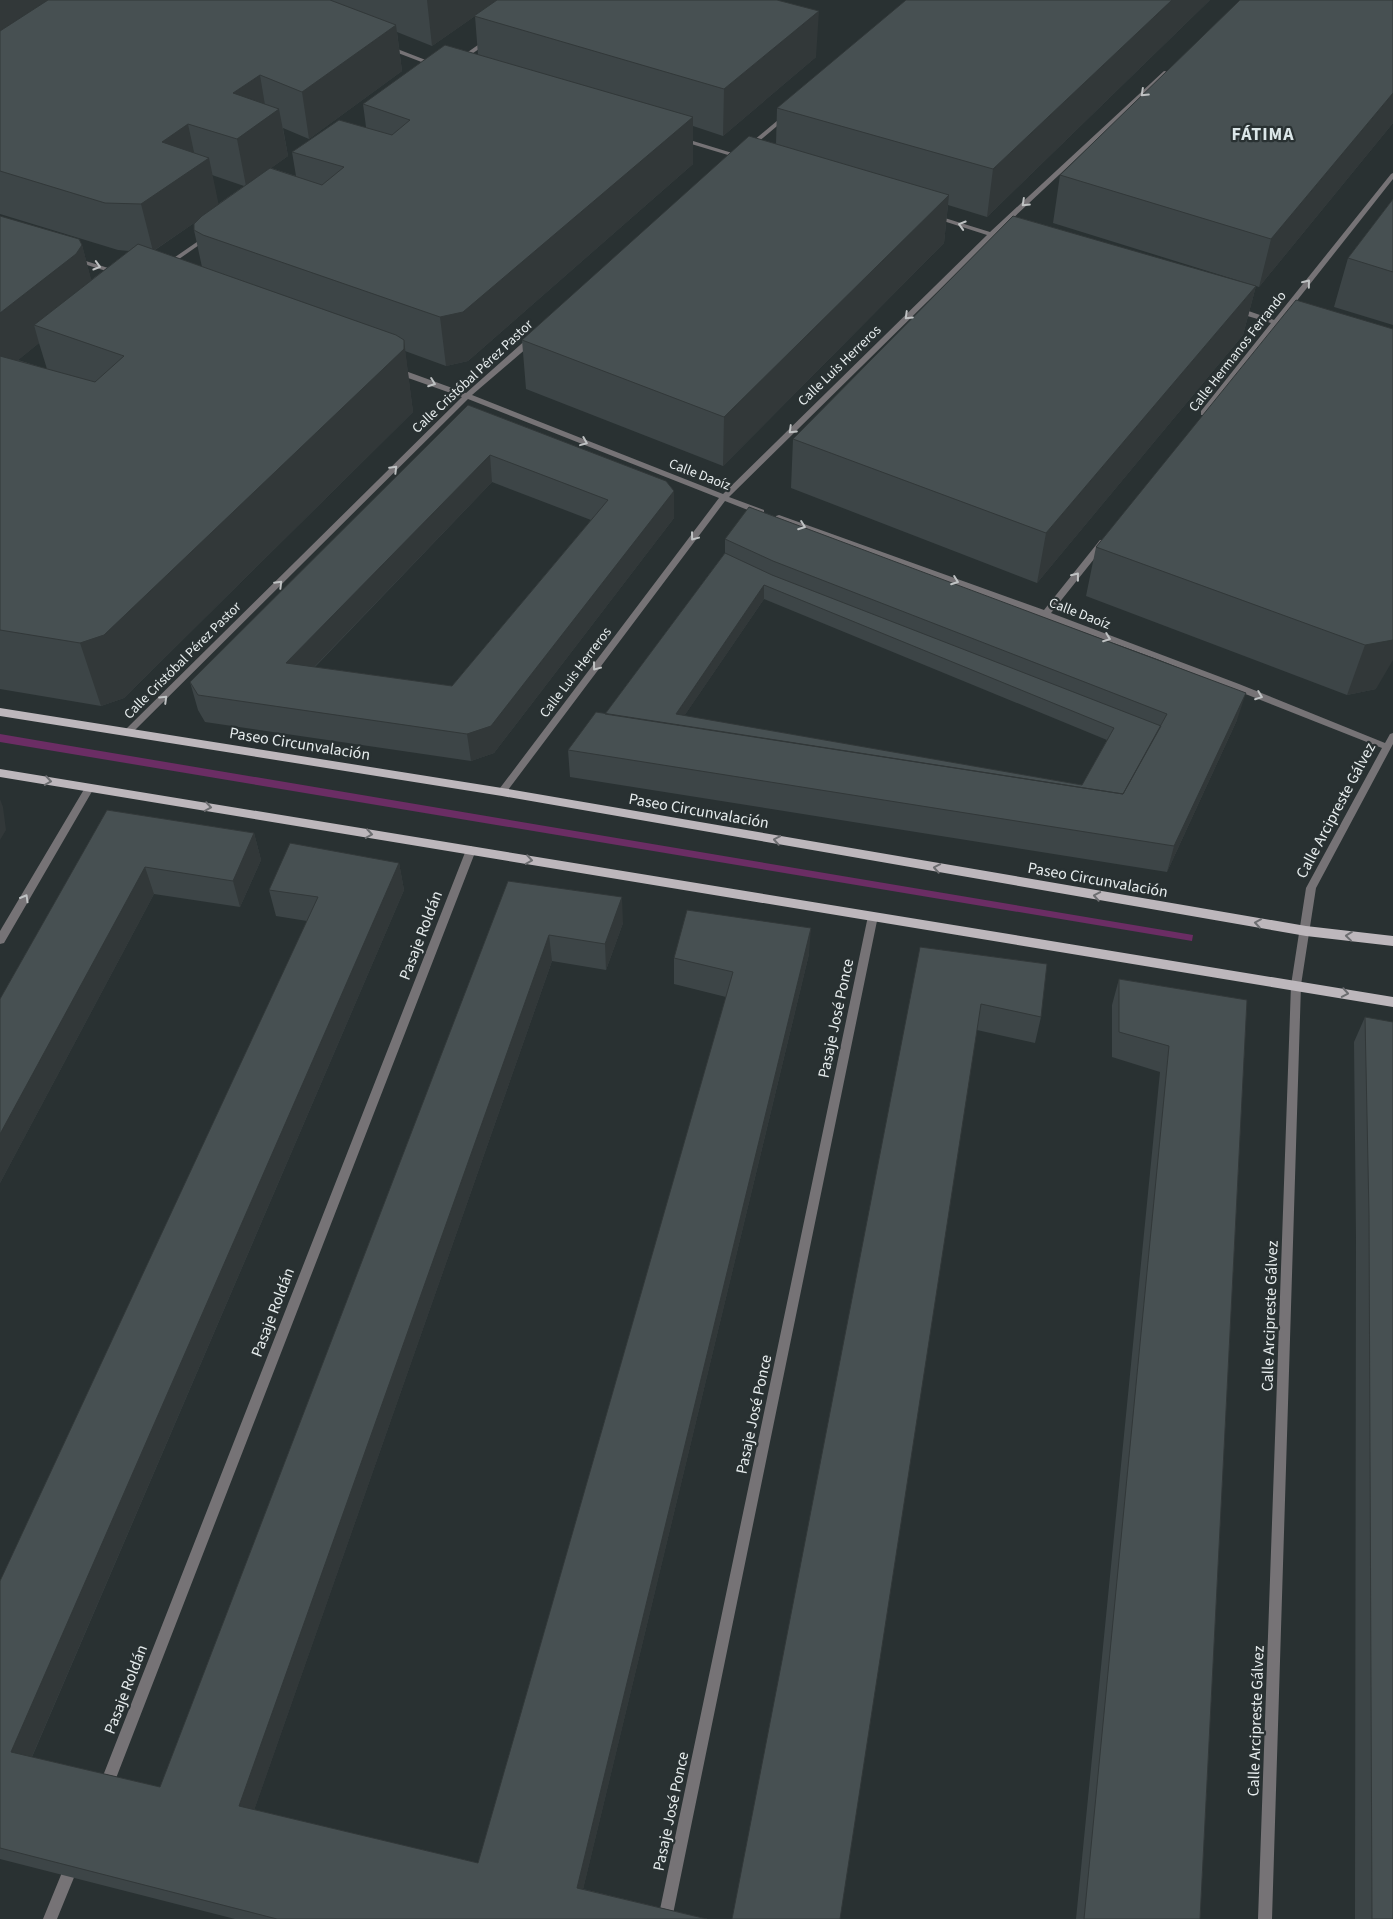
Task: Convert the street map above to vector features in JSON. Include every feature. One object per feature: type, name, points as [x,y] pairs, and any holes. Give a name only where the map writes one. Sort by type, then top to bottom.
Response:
[{"type":"main road","name":"Paseo Circunvalación","points":[[0,712],[502,792],[1306,931],[1393,941]]},
{"type":"main road","points":[[0,773],[1393,1002]]},
{"type":"street","points":[[455,64],[494,35]]},
{"type":"street","points":[[384,46],[438,67]]},
{"type":"street","name":"Calle Luis Herreros","points":[[502,792],[723,498],[992,234],[1172,67]]},
{"type":"street","points":[[732,162],[790,112]]},
{"type":"street","points":[[672,137],[747,159]]},
{"type":"street","name":"Calle Hermanos Ferrando","points":[[1197,422],[1393,175]]},
{"type":"street","points":[[926,214],[1010,240]]},
{"type":"street","points":[[162,269],[219,229]]},
{"type":"street","points":[[64,257],[128,275]]},
{"type":"street","points":[[1228,308],[1303,331]]},
{"type":"street","name":"Calle Cristóbal Pérez Pastor","points":[[128,732],[467,396],[535,336]]},
{"type":"street","name":"Calle Daoíz","points":[[387,367],[467,396],[723,498],[1046,614],[1386,746]]},
{"type":"street","points":[[1046,614],[1106,538]]},
{"type":"street","name":"Calle Arcipreste Gálvez","points":[[1265,1919],[1296,985],[1312,888],[1393,736]]},
{"type":"street","points":[[0,940],[89,788]]},
{"type":"street","name":"Pasaje Roldán","points":[[105,1787],[471,850]]},
{"type":"street","name":"Pasaje José Ponce","points":[[664,1919],[873,916]]},
{"type":"street","points":[[50,1919],[68,1875]]},
{"type":"shaded area","points":[[0,734],[1193,935],[1192,941],[0,742]]},
{"type":"building","points":[[48,0],[330,0],[396,25],[302,92],[260,75],[233,93],[279,109],[237,139],[188,124],[162,142],[209,158],[141,204],[105,203],[0,171],[0,31]]},
{"type":"building","points":[[497,0],[777,0],[819,11],[724,89],[474,16]]},
{"type":"building","points":[[906,0],[1172,0],[993,169],[777,108]]},
{"type":"building","points":[[1240,0],[1393,0],[1393,93],[1271,239],[1060,175]]},
{"type":"building","points":[[445,45],[693,117],[463,312],[440,317],[203,235],[194,230],[194,224],[202,216],[270,168],[322,185],[344,167],[292,152],[339,120],[392,135],[410,120],[363,104]]},
{"type":"building","points":[[749,136],[949,195],[724,417],[522,340]]},
{"type":"building","points":[[1393,199],[1393,272],[1348,258]]},
{"type":"building","points":[[0,216],[79,239],[82,245],[76,254],[0,313]]},
{"type":"building","points":[[1013,216],[1256,286],[1046,533],[793,439]]},
{"type":"building","points":[[138,244],[396,335],[404,340],[404,349],[104,635],[80,643],[0,630],[0,356],[95,382],[124,356],[34,325]]},
{"type":"building","points":[[1296,300],[1393,329],[1393,640],[1365,645],[1096,547]]},
{"type":"building","points":[[468,405],[666,481],[674,491],[491,726],[467,734],[198,695],[190,682]],"holes":[[[490,455],[608,500],[452,686],[286,663]]]},
{"type":"building","points":[[749,507],[1246,693],[1174,846],[568,750],[596,712],[1123,794],[1167,714],[773,561],[725,539]]},
{"type":"building","points":[[725,553],[772,575],[1161,726],[1123,794],[605,714]],"holes":[[[764,585],[1114,728],[1082,785],[676,714]]]},
{"type":"building","points":[[107,810],[254,833],[233,881],[145,867],[0,1134],[0,999]]},
{"type":"building","points":[[290,843],[399,863],[11,1752],[160,1787],[508,881],[622,897],[605,944],[549,935],[239,1806],[478,1863],[733,972],[674,958],[687,910],[811,928],[577,1888],[707,1919],[277,1919],[0,1848],[0,1581],[318,897],[269,890]]},
{"type":"building","points":[[920,947],[1047,964],[1041,1017],[981,1004],[840,1919],[732,1919]]},
{"type":"building","points":[[1119,979],[1247,1000],[1200,1919],[1084,1919],[1169,1046],[1119,1032]]},
{"type":"building","points":[[1365,1017],[1393,1022],[1393,1919],[1372,1919],[1369,1214]]},
{"type":"district","name":"FÁTIMA","points":[[1263,134]]}]
